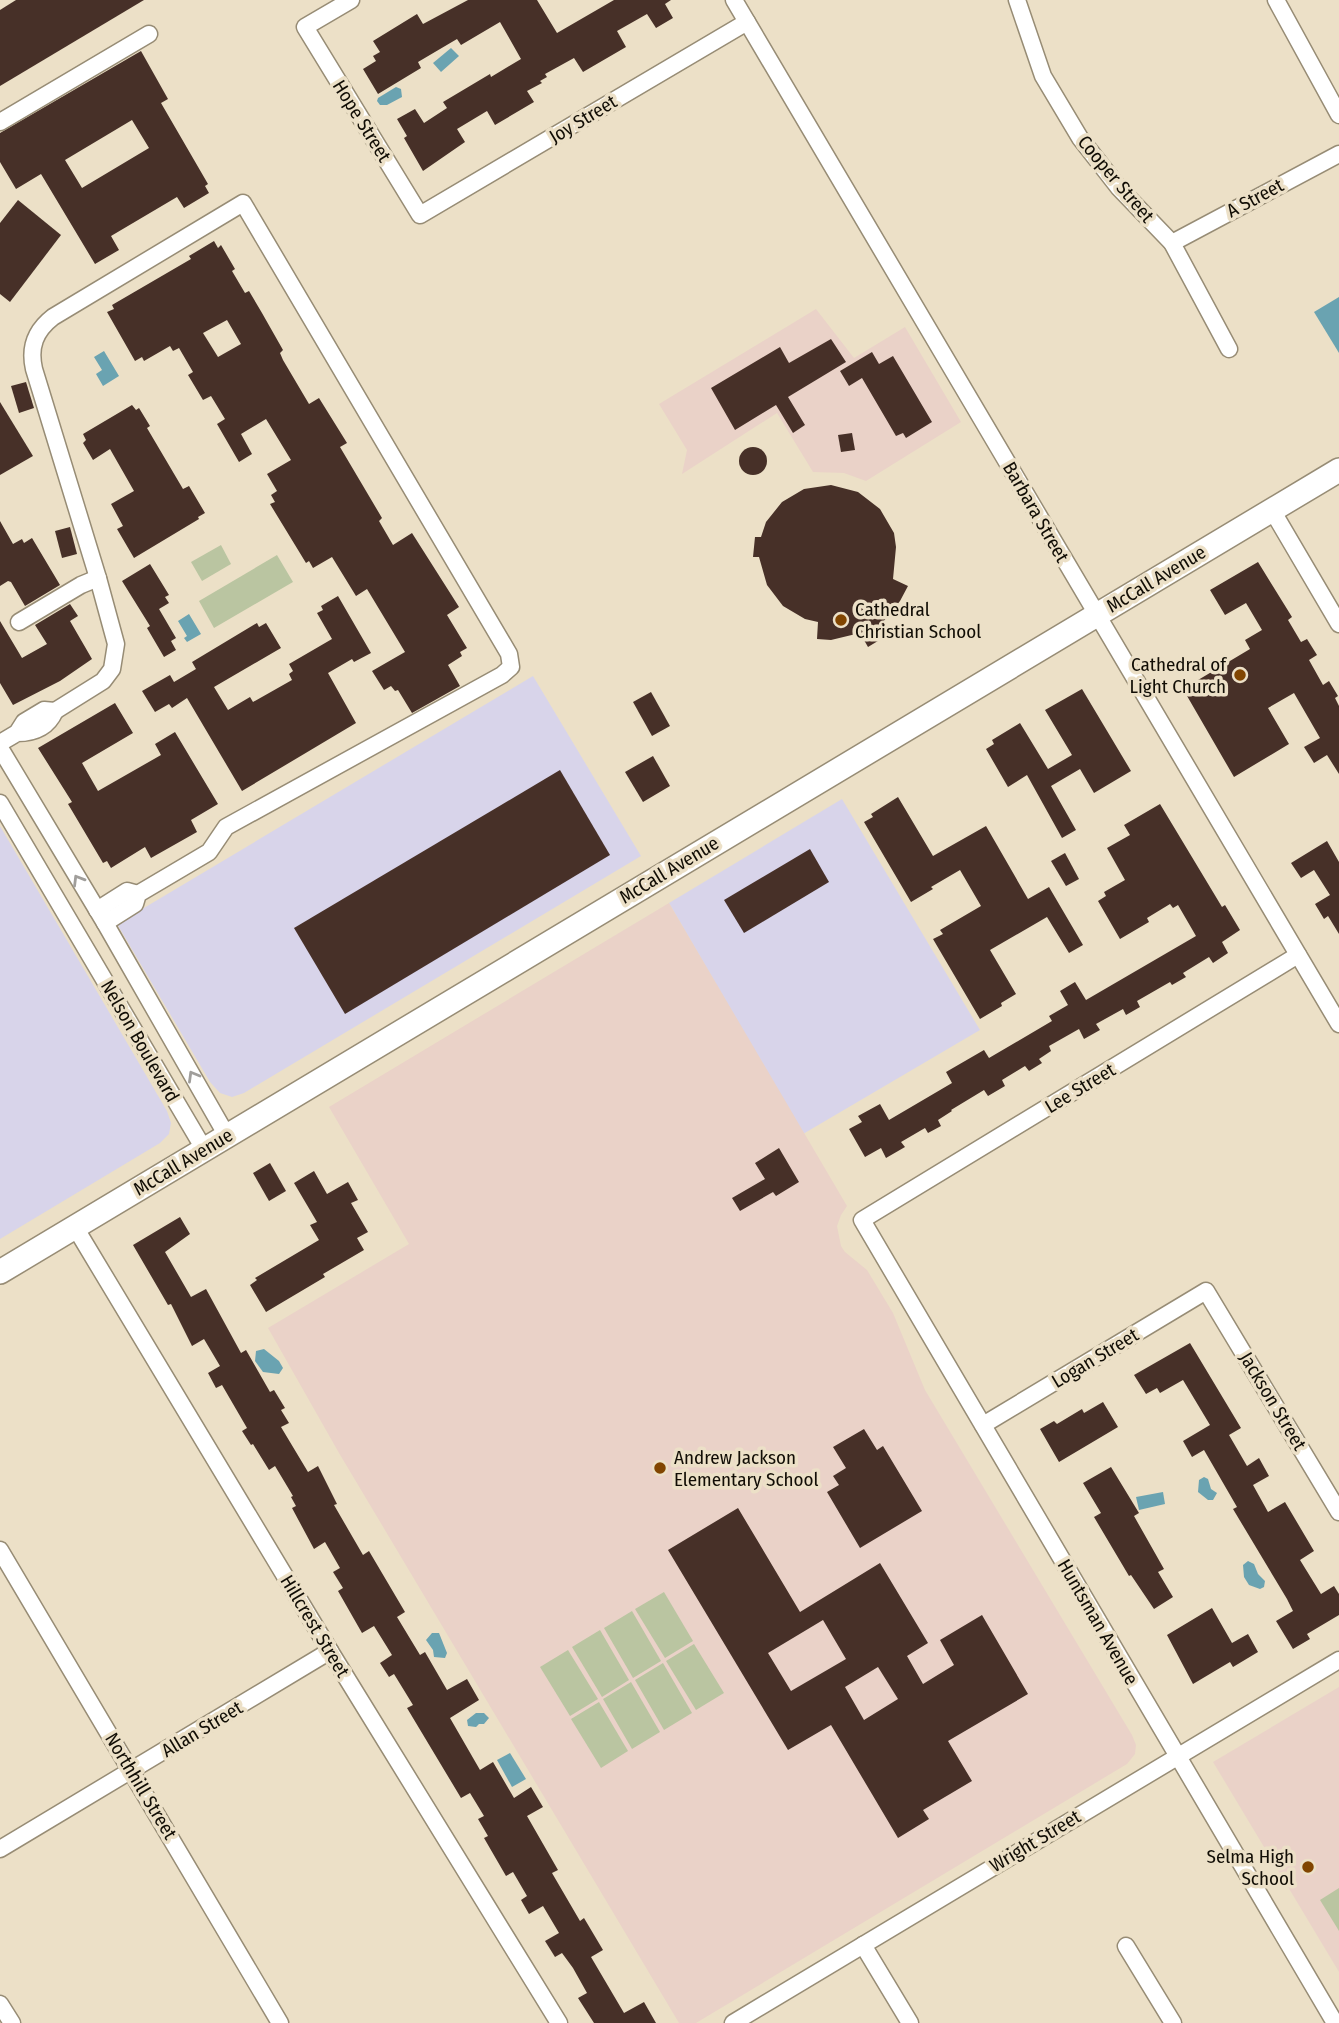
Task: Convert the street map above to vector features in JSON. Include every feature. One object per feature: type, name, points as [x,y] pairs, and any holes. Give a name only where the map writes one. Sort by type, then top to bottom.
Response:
[{"type":"main road","name":"McCall Avenue","points":[[0,1272],[1339,470]]},
{"type":"street","name":"Hope Street","points":[[351,0],[305,27],[420,215]]},
{"type":"street","name":"Barbara Street","points":[[734,0],[1339,1024]]},
{"type":"street","name":"Cooper Street","points":[[1017,0],[1043,76],[1080,138],[1119,188],[1172,243],[1229,349]]},
{"type":"street","points":[[1276,0],[1339,115]]},
{"type":"street","name":"Joy Street","points":[[420,215],[747,22]]},
{"type":"street","points":[[0,122],[149,34]]},
{"type":"street","name":"A Street","points":[[1172,243],[1339,154]]},
{"type":"street","points":[[0,745],[17,733],[30,733],[50,722],[55,711],[97,686],[112,668],[116,643],[34,369],[32,346],[35,337],[53,317],[243,203],[509,654],[511,667],[502,675],[226,827],[209,852],[138,894],[135,904],[101,917],[77,932]]},
{"type":"street","points":[[1272,510],[1339,624]]},
{"type":"street","points":[[19,622],[81,585],[98,579]]},
{"type":"street","name":"Nelson Boulevard","points":[[0,745],[226,1136]]},
{"type":"street","name":"Nelson Boulevard","points":[[0,803],[204,1149]]},
{"type":"street","name":"Lee Street","points":[[862,1220],[1298,955]]},
{"type":"street","name":"Huntsman Avenue","points":[[862,1220],[1335,2023]]},
{"type":"street","name":"Hillcrest Street","points":[[75,1227],[330,1651],[559,2023]]},
{"type":"street","name":"Logan Street","points":[[983,1425],[1206,1291]]},
{"type":"street","name":"Jackson Street","points":[[1206,1291],[1339,1512]]},
{"type":"street","name":"Northhill Street","points":[[0,1550],[280,2023]]},
{"type":"street","name":"Allan Street","points":[[0,1849],[330,1651]]},
{"type":"street","name":"Wright Street","points":[[733,2023],[1339,1660]]},
{"type":"street","points":[[863,1945],[910,2023]]},
{"type":"street","points":[[1126,1946],[1173,2023]]},
{"type":"street","points":[[0,2004],[12,2023]]},
{"type":"shaded area","points":[[816,309],[854,358],[905,327],[961,422],[866,481],[844,473],[813,472],[777,413],[682,474],[687,450],[659,404]]},
{"type":"shaded area","points":[[533,676],[641,856],[244,1093],[232,1097],[220,1093],[210,1082],[117,924]]},
{"type":"shaded area","points":[[842,799],[980,1030],[803,1134],[669,903]]},
{"type":"shaded area","points":[[0,826],[167,1111],[171,1123],[169,1134],[160,1143],[0,1239]]},
{"type":"shaded area","name":"Andrew Jackson Elementary School","points":[[669,903],[847,1206],[837,1226],[841,1246],[867,1270],[893,1313],[925,1390],[1136,1745],[1135,1754],[1127,1764],[696,2023],[679,2023],[339,1453],[268,1328],[409,1244],[329,1107]]},
{"type":"shaded area","name":"Selma High School","points":[[1339,1687],[1339,1972],[1213,1762]]},
{"type":"green space","points":[[221,545],[231,564],[202,581],[191,562]]},
{"type":"green space","points":[[277,555],[293,582],[214,628],[199,601]]},
{"type":"green space","points":[[664,1592],[693,1641],[665,1658],[635,1609]]},
{"type":"green space","points":[[632,1611],[661,1661],[633,1678],[604,1628]]},
{"type":"green space","points":[[600,1630],[629,1680],[602,1697],[572,1647]]},
{"type":"green space","points":[[694,1644],[724,1693],[696,1710],[666,1661]]},
{"type":"green space","points":[[568,1650],[598,1699],[570,1716],[540,1667]]},
{"type":"green space","points":[[663,1663],[692,1713],[664,1730],[635,1680]]},
{"type":"green space","points":[[631,1682],[660,1732],[632,1749],[603,1699]]},
{"type":"green space","points":[[599,1702],[628,1751],[601,1768],[571,1719]]},
{"type":"green space","points":[[1339,1888],[1339,1931],[1320,1900]]},
{"type":"water","points":[[451,48],[459,56],[441,72],[433,63]]},
{"type":"water","points":[[396,87],[401,89],[402,97],[387,105],[380,105],[378,98]]},
{"type":"water","points":[[1339,297],[1339,353],[1314,312]]},
{"type":"water","points":[[104,351],[119,376],[103,386],[96,374],[102,370],[94,357]]},
{"type":"water","points":[[189,614],[201,634],[187,642],[184,638],[187,636],[178,621]]},
{"type":"water","points":[[264,1349],[279,1361],[283,1368],[279,1374],[263,1372],[255,1361],[256,1351]]},
{"type":"water","points":[[1204,1477],[1208,1479],[1211,1489],[1217,1493],[1213,1500],[1208,1500],[1198,1492],[1199,1480]]},
{"type":"water","points":[[1163,1492],[1165,1504],[1139,1510],[1136,1497]]},
{"type":"water","points":[[1248,1561],[1254,1564],[1265,1581],[1264,1587],[1260,1589],[1249,1585],[1244,1577],[1243,1565]]},
{"type":"water","points":[[432,1633],[439,1633],[447,1653],[445,1658],[434,1657],[426,1640]]},
{"type":"water","points":[[476,1713],[484,1713],[489,1718],[484,1724],[468,1726],[467,1720]]},
{"type":"water","points":[[510,1753],[526,1779],[512,1787],[497,1760]]},
{"type":"building","points":[[16,0],[144,0],[0,86],[0,10]]},
{"type":"building","points":[[468,0],[537,0],[557,33],[614,0],[671,0],[665,4],[673,18],[656,28],[647,14],[617,31],[626,47],[583,72],[574,58],[545,74],[547,77],[540,81],[542,83],[527,91],[534,102],[495,125],[487,111],[457,129],[465,142],[423,171],[404,138],[407,136],[397,119],[415,109],[424,123],[447,108],[443,102],[521,59],[500,22],[461,45],[457,39],[418,62],[421,68],[378,94],[363,69],[376,61],[373,56],[380,52],[373,41],[417,14],[423,24]]},
{"type":"building","points":[[141,51],[168,99],[161,103],[208,184],[205,186],[209,193],[184,208],[177,197],[111,236],[119,250],[95,264],[41,174],[16,189],[0,162],[0,133]],"holes":[[[132,120],[149,148],[82,188],[65,160]]]},
{"type":"building","points":[[18,200],[61,235],[10,302],[0,294],[0,223]]},
{"type":"building","points":[[214,241],[218,248],[221,245],[235,269],[232,271],[245,293],[249,291],[283,350],[280,353],[283,360],[309,404],[319,398],[347,443],[340,447],[382,518],[379,521],[393,545],[412,533],[459,607],[447,615],[467,648],[460,652],[462,656],[448,665],[460,686],[412,713],[398,690],[395,691],[391,686],[384,690],[372,671],[405,652],[367,589],[356,596],[332,557],[313,568],[309,561],[306,563],[270,504],[275,502],[271,495],[277,491],[267,474],[291,460],[266,419],[241,434],[252,454],[239,462],[217,424],[225,419],[211,396],[203,400],[188,375],[193,372],[179,348],[173,351],[170,346],[144,361],[142,357],[135,361],[107,312],[114,309],[112,305],[191,259],[189,256]],"holes":[[[227,320],[241,344],[218,357],[203,333]]]},
{"type":"building","points":[[831,339],[846,362],[788,397],[805,425],[793,433],[776,405],[735,430],[711,388],[780,347],[789,363]]},
{"type":"building","points":[[872,352],[879,364],[893,356],[932,422],[906,438],[903,433],[896,436],[862,378],[849,386],[840,371]]},
{"type":"building","points":[[26,382],[34,408],[19,413],[11,386]]},
{"type":"building","points":[[0,402],[33,456],[0,475]]},
{"type":"building","points":[[132,405],[136,410],[139,408],[150,426],[147,428],[183,489],[189,486],[205,513],[134,558],[117,529],[123,526],[111,504],[134,491],[110,449],[93,460],[83,443],[86,440],[83,434]]},
{"type":"building","points":[[852,433],[855,450],[841,452],[838,435]]},
{"type":"building","points":[[753,447],[763,451],[767,461],[763,471],[753,475],[743,471],[739,461],[743,451]]},
{"type":"building","points":[[831,485],[858,492],[880,509],[894,533],[896,547],[893,579],[908,586],[883,622],[891,633],[868,647],[860,633],[831,640],[817,639],[818,622],[805,619],[783,606],[767,585],[759,557],[753,557],[755,537],[761,537],[766,522],[782,502],[804,489]]},
{"type":"building","points":[[0,521],[13,544],[22,539],[24,543],[32,538],[60,585],[25,606],[11,582],[0,586]]},
{"type":"building","points":[[70,527],[77,554],[62,558],[55,531]]},
{"type":"building","points":[[1258,562],[1292,617],[1288,620],[1301,642],[1307,639],[1317,655],[1309,660],[1323,685],[1329,681],[1338,696],[1335,698],[1339,706],[1339,774],[1327,755],[1314,763],[1304,747],[1320,738],[1294,693],[1268,708],[1289,744],[1234,777],[1183,689],[1250,649],[1245,640],[1262,630],[1246,603],[1225,615],[1210,590]]},
{"type":"building","points":[[150,564],[169,595],[165,597],[169,603],[159,609],[176,638],[171,641],[176,650],[164,657],[147,628],[150,626],[122,581]]},
{"type":"building","points":[[338,596],[371,653],[354,662],[352,659],[328,673],[356,723],[242,791],[187,698],[172,708],[169,704],[155,712],[142,691],[170,675],[174,682],[196,669],[192,662],[257,623],[259,627],[266,623],[281,648],[214,687],[228,710],[250,697],[253,702],[292,680],[289,674],[293,671],[289,664],[332,639],[317,613],[323,610],[321,606]]},
{"type":"building","points":[[70,604],[78,616],[70,621],[92,659],[60,681],[13,705],[0,683],[0,621],[22,658],[47,644],[35,625]]},
{"type":"building","points":[[1082,689],[1131,771],[1094,793],[1080,769],[1051,786],[1076,830],[1062,838],[1027,775],[1008,787],[986,749],[994,744],[992,740],[1020,723],[1048,769],[1072,755],[1045,710]]},
{"type":"building","points":[[651,692],[670,726],[652,736],[633,702]]},
{"type":"building","points":[[115,703],[133,733],[82,763],[98,791],[161,755],[155,744],[175,732],[218,804],[191,820],[197,832],[151,858],[145,847],[111,868],[107,861],[103,863],[68,804],[72,802],[38,748]]},
{"type":"building","points":[[653,756],[670,786],[643,802],[625,772]]},
{"type":"building","points":[[560,770],[610,855],[345,1014],[294,928]]},
{"type":"building","points":[[898,797],[933,856],[986,826],[1028,899],[1049,887],[1083,945],[1069,953],[1047,917],[990,950],[1016,994],[980,1019],[933,939],[943,934],[940,930],[981,906],[960,870],[911,902],[864,822],[873,817],[871,814]]},
{"type":"building","points":[[1160,804],[1222,907],[1225,905],[1240,930],[1222,942],[1228,953],[1213,963],[1209,957],[1183,973],[1186,977],[1172,985],[1170,982],[1137,1001],[1140,1007],[1126,1015],[1123,1009],[1096,1024],[1100,1030],[1084,1039],[1079,1029],[1049,1046],[1051,1051],[1039,1059],[1042,1063],[1029,1071],[1025,1066],[1002,1080],[1005,1086],[988,1096],[984,1090],[951,1110],[938,1120],[941,1126],[928,1133],[925,1128],[901,1142],[905,1147],[886,1158],[881,1148],[865,1157],[849,1129],[862,1122],[858,1116],[880,1104],[889,1120],[952,1083],[946,1072],[984,1050],[989,1058],[1052,1021],[1049,1016],[1068,1005],[1060,991],[1075,982],[1086,1000],[1196,936],[1178,905],[1173,908],[1170,904],[1147,918],[1149,922],[1120,939],[1098,901],[1106,896],[1104,892],[1125,880],[1107,848],[1130,835],[1124,825]]},
{"type":"building","points":[[1327,841],[1339,862],[1339,934],[1328,916],[1324,919],[1315,904],[1330,895],[1314,870],[1301,878],[1291,863]]},
{"type":"building","points":[[810,849],[829,882],[744,933],[724,900]]},
{"type":"building","points":[[1065,853],[1079,879],[1066,886],[1051,861]]},
{"type":"building","points":[[779,1148],[799,1182],[776,1196],[773,1192],[740,1211],[732,1198],[765,1179],[755,1163]]},
{"type":"building","points":[[270,1163],[286,1191],[269,1201],[253,1173]]},
{"type":"building","points":[[314,1171],[327,1194],[348,1182],[358,1200],[351,1203],[368,1232],[357,1238],[364,1250],[266,1312],[250,1285],[257,1280],[255,1278],[319,1240],[310,1225],[317,1222],[294,1183]]},
{"type":"building","points":[[180,1217],[190,1234],[165,1252],[191,1297],[206,1289],[241,1353],[246,1350],[270,1392],[274,1390],[285,1408],[281,1410],[289,1423],[281,1427],[308,1472],[318,1466],[337,1504],[334,1505],[363,1555],[369,1551],[405,1612],[397,1617],[420,1655],[425,1652],[447,1690],[467,1679],[479,1700],[450,1718],[480,1770],[493,1762],[514,1798],[531,1787],[543,1807],[527,1816],[558,1870],[552,1873],[580,1921],[584,1918],[603,1950],[591,1957],[624,2013],[644,2002],[656,2023],[594,2023],[578,1998],[587,1993],[573,1968],[562,1953],[555,1957],[545,1941],[559,1933],[543,1906],[529,1914],[521,1900],[527,1896],[513,1872],[506,1876],[484,1838],[488,1836],[478,1819],[484,1816],[470,1793],[461,1798],[407,1708],[413,1705],[394,1674],[389,1677],[380,1663],[392,1655],[374,1626],[362,1633],[338,1591],[343,1588],[333,1572],[340,1568],[325,1542],[314,1549],[292,1508],[296,1506],[291,1497],[293,1496],[275,1466],[269,1470],[242,1431],[247,1428],[222,1385],[216,1388],[208,1373],[220,1366],[204,1339],[192,1346],[171,1304],[168,1305],[133,1245]]},
{"type":"building","points":[[1190,1343],[1241,1428],[1229,1435],[1247,1466],[1259,1458],[1269,1476],[1253,1485],[1268,1512],[1285,1502],[1314,1551],[1300,1560],[1321,1594],[1334,1586],[1339,1594],[1339,1615],[1307,1634],[1310,1639],[1293,1649],[1276,1621],[1293,1611],[1287,1599],[1233,1509],[1237,1507],[1204,1450],[1192,1457],[1183,1441],[1210,1425],[1183,1380],[1160,1393],[1157,1388],[1146,1394],[1134,1375]]},
{"type":"building","points":[[1103,1402],[1118,1427],[1059,1462],[1040,1429],[1054,1421],[1057,1424],[1082,1409],[1084,1413]]},
{"type":"building","points":[[864,1429],[877,1450],[883,1446],[922,1511],[860,1548],[827,1492],[839,1485],[833,1476],[846,1468],[833,1447]]},
{"type":"building","points":[[1111,1467],[1139,1513],[1134,1516],[1164,1569],[1158,1572],[1173,1597],[1154,1609],[1131,1575],[1129,1576],[1094,1517],[1101,1513],[1083,1483]]},
{"type":"building","points":[[738,1508],[800,1612],[880,1563],[928,1643],[907,1656],[923,1684],[954,1665],[940,1640],[982,1615],[1028,1694],[948,1741],[972,1781],[923,1810],[929,1819],[898,1838],[831,1725],[788,1750],[668,1550]],"holes":[[[823,1620],[846,1659],[791,1691],[768,1653]],[[878,1667],[898,1699],[864,1720],[845,1687]]]},
{"type":"building","points":[[1212,1608],[1232,1643],[1248,1634],[1258,1652],[1233,1667],[1230,1662],[1193,1684],[1167,1635]]},
{"type":"place","name":"Cathedral Christian School","points":[[841,620]]},
{"type":"place","name":"Cathedral of Light Church","points":[[1240,675]]},
{"type":"place","name":"Andrew Jackson Elementary School","points":[[660,1468]]},
{"type":"place","name":"Selma High School","points":[[1308,1867]]}]
